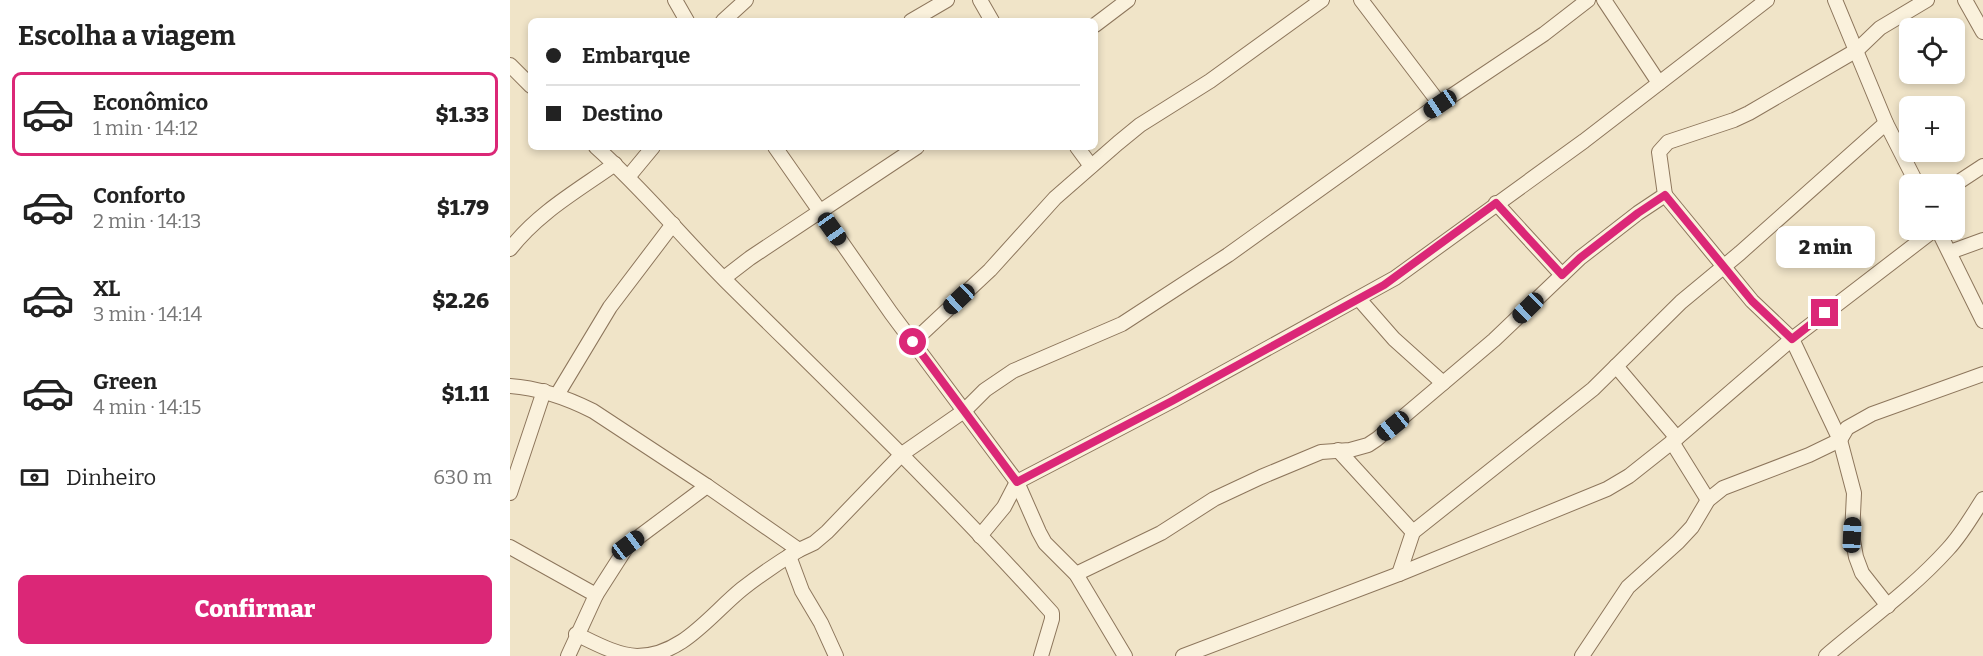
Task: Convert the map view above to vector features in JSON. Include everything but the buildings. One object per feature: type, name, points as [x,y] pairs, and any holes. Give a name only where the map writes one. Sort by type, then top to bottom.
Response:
[{"type":"street","points":[[675,0],[685,18]]},
{"type":"street","points":[[726,18],[746,0]]},
{"type":"street","points":[[916,18],[947,0]]},
{"type":"street","points":[[980,0],[990,18]]},
{"type":"street","points":[[1098,23],[1128,0]]},
{"type":"street","points":[[913,342],[990,270],[1040,212],[1140,125],[1210,81],[1322,0]]},
{"type":"street","points":[[1361,0],[1440,104]]},
{"type":"street","points":[[576,634],[615,651],[634,656],[653,655],[684,642],[740,591],[794,553],[814,543],[902,454],[964,411],[985,390],[1014,371],[1112,329],[1132,318],[1236,249],[1440,104],[1544,34],[1588,0]]},
{"type":"street","points":[[1604,0],[1659,83]]},
{"type":"street","points":[[980,536],[1004,507],[1017,482],[1172,401],[1395,278],[1584,141],[1767,0]]},
{"type":"street","points":[[1835,0],[1886,123],[1912,174]]},
{"type":"street","points":[[1888,606],[1862,573],[1853,545],[1854,493],[1839,440],[1792,339],[1752,301],[1665,195],[1659,152],[1668,142],[1734,120],[1857,50],[1880,28],[1927,0]]},
{"type":"street","points":[[1965,0],[1983,33]]},
{"type":"street","points":[[510,66],[528,83]]},
{"type":"street","points":[[1399,574],[1413,532],[1575,404],[1681,303],[1886,123]]},
{"type":"street","points":[[599,150],[629,176],[724,278],[902,454],[1052,613],[1041,656]]},
{"type":"street","points":[[629,176],[651,150]]},
{"type":"street","points":[[777,150],[891,313],[1017,482],[1038,532],[1045,543],[1076,574],[1125,656]]},
{"type":"street","points":[[724,278],[750,258],[913,150]]},
{"type":"street","points":[[1079,150],[1091,166]]},
{"type":"street","points":[[510,249],[526,228],[543,214],[615,164]]},
{"type":"street","points":[[1965,178],[1983,166]]},
{"type":"street","points":[[1076,574],[1161,533],[1214,499],[1261,477],[1321,452],[1350,450],[1368,445],[1494,340],[1580,258],[1665,195]]},
{"type":"street","points":[[1496,203],[1562,275]]},
{"type":"street","points":[[510,493],[551,393],[610,307],[674,224]]},
{"type":"street","points":[[1183,656],[1399,574],[1607,489],[1629,476],[1792,339],[1923,240]]},
{"type":"street","points":[[1942,240],[1983,321]]},
{"type":"street","points":[[1950,252],[1983,240]]},
{"type":"street","points":[[1359,299],[1394,339],[1443,383]]},
{"type":"street","points":[[1616,366],[1674,440],[1708,500]]},
{"type":"street","points":[[1582,656],[1628,587],[1692,527],[1708,500],[1731,484],[1790,463],[1839,440],[1848,428],[1872,414],[1983,374]]},
{"type":"street","points":[[510,386],[551,393],[593,411],[707,486],[794,553],[802,591],[821,623],[836,656]]},
{"type":"street","points":[[1338,450],[1413,532]]},
{"type":"street","points":[[568,656],[576,634],[596,595],[628,545],[707,486]]},
{"type":"street","points":[[1826,656],[1888,606],[1948,549],[1983,499]]},
{"type":"street","points":[[510,546],[596,595]]},
{"type":"route","points":[[913,342],[1017,482],[1172,401],[1384,285],[1496,203],[1562,275],[1580,258],[1665,195],[1752,301],[1792,339],[1825,313]]}]
